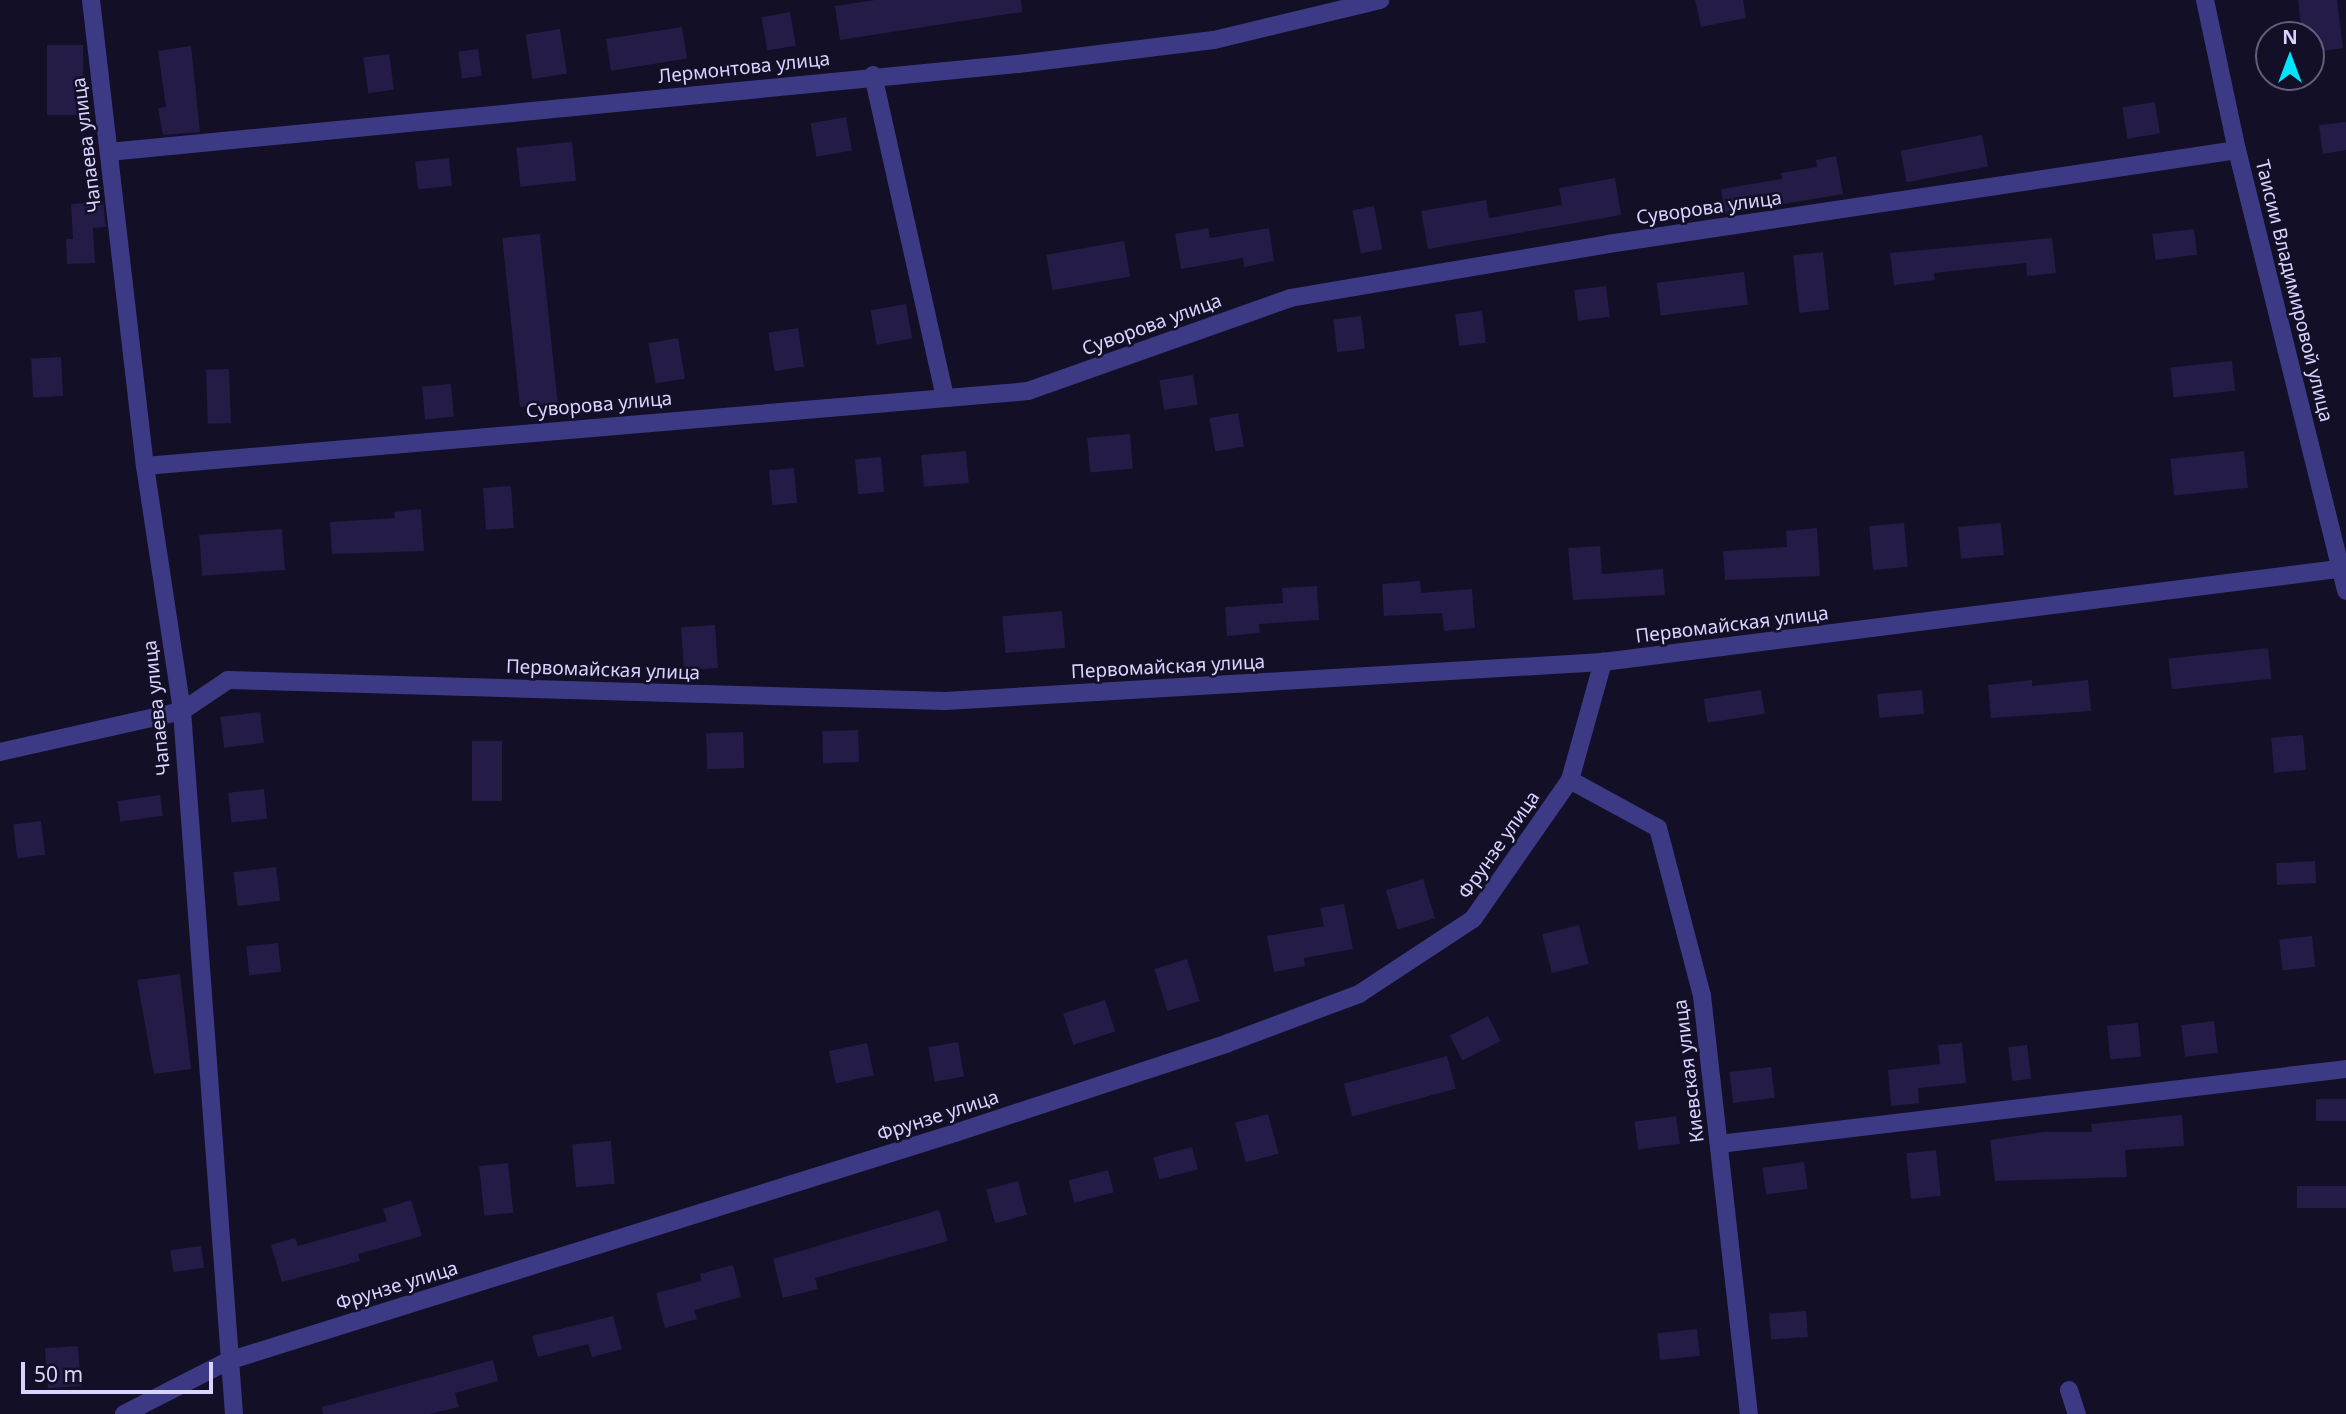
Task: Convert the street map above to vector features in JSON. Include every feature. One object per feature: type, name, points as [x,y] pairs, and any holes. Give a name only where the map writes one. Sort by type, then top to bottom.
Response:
[{"type":"street","name":"Чапаева улица","points":[[92,0],[145,466],[182,711],[234,1414]]},
{"type":"street","name":"Лермонтова улица","points":[[109,152],[873,75],[1018,64],[1214,40],[1380,0]]},
{"type":"street","name":"Таисии Владимировой улица","points":[[2205,0],[2237,150],[2344,568],[2346,591]]},
{"type":"street","points":[[873,75],[945,398]]},
{"type":"street","name":"Суворова улица","points":[[145,466],[1028,391],[1290,299],[1608,244],[2165,163],[2237,150]]},
{"type":"street","name":"Первомайская улица","points":[[0,752],[182,711],[228,680],[945,701],[1603,662],[2344,568]]},
{"type":"street","name":"Фрунзе улица","points":[[124,1414],[228,1361],[968,1129],[1228,1043],[1359,993],[1473,919],[1570,780],[1603,662]]},
{"type":"street","name":"Киевская улица","points":[[1570,780],[1658,828],[1702,996],[1749,1414]]},
{"type":"street","points":[[1719,1144],[2346,1069]]},
{"type":"street","points":[[2070,1390],[2077,1414]]},
{"type":"building","points":[[875,0],[1021,0],[1022,12],[840,40],[835,6]]},
{"type":"building","points":[[1695,0],[1743,0],[1746,18],[1701,27]]},
{"type":"building","points":[[2298,0],[2337,0],[2343,48],[2325,51],[2325,21],[2300,21]]},
{"type":"building","points":[[790,12],[796,45],[767,51],[761,17]]},
{"type":"building","points":[[682,27],[687,59],[611,71],[606,39]]},
{"type":"building","points":[[560,29],[567,73],[532,79],[525,34]]},
{"type":"building","points":[[47,45],[83,45],[83,115],[47,115]]},
{"type":"building","points":[[191,46],[200,132],[163,135],[158,108],[166,107],[158,51]]},
{"type":"building","points":[[478,49],[482,76],[462,79],[458,52]]},
{"type":"building","points":[[389,54],[394,90],[368,93],[363,58]]},
{"type":"building","points":[[2155,102],[2160,134],[2127,139],[2122,107]]},
{"type":"building","points":[[846,117],[852,150],[816,157],[811,123]]},
{"type":"building","points":[[2346,122],[2346,150],[2323,154],[2319,125]]},
{"type":"building","points":[[1982,135],[1988,166],[1907,182],[1901,151]]},
{"type":"building","points":[[572,142],[576,181],[520,187],[516,148]]},
{"type":"building","points":[[1836,156],[1843,194],[1725,214],[1721,189],[1782,179],[1781,173],[1817,167],[1816,160]]},
{"type":"building","points":[[449,158],[452,186],[418,189],[415,162]]},
{"type":"building","points":[[1615,178],[1621,215],[1428,249],[1421,211],[1486,200],[1489,218],[1562,205],[1559,188]]},
{"type":"building","points":[[103,202],[106,227],[93,228],[95,263],[67,264],[66,239],[73,239],[71,204]]},
{"type":"building","points":[[1374,206],[1382,249],[1361,253],[1352,210]]},
{"type":"building","points":[[1208,228],[1210,238],[1269,228],[1274,261],[1244,267],[1243,258],[1181,269],[1175,234]]},
{"type":"building","points":[[2194,229],[2197,255],[2155,260],[2152,234]]},
{"type":"building","points":[[540,234],[558,403],[520,407],[502,238]]},
{"type":"building","points":[[2052,238],[2056,273],[2027,276],[2026,263],[1934,273],[1935,280],[1894,285],[1890,253]]},
{"type":"building","points":[[1124,241],[1130,276],[1052,290],[1046,255]]},
{"type":"building","points":[[1823,252],[1829,310],[1799,313],[1793,255]]},
{"type":"building","points":[[1744,272],[1748,305],[1661,315],[1657,283]]},
{"type":"building","points":[[1606,286],[1610,317],[1578,321],[1574,290]]},
{"type":"building","points":[[906,304],[912,338],[877,345],[871,310]]},
{"type":"building","points":[[1482,311],[1486,343],[1459,346],[1455,314]]},
{"type":"building","points":[[1361,316],[1365,349],[1337,352],[1333,319]]},
{"type":"building","points":[[798,328],[804,367],[774,371],[768,333]]},
{"type":"building","points":[[678,338],[685,378],[656,384],[648,343]]},
{"type":"building","points":[[61,357],[63,396],[33,398],[31,359]]},
{"type":"building","points":[[2232,361],[2235,391],[2173,397],[2170,367]]},
{"type":"building","points":[[229,369],[231,423],[208,424],[206,370]]},
{"type":"building","points":[[1193,375],[1198,405],[1164,410],[1159,380]]},
{"type":"building","points":[[451,384],[454,417],[425,419],[422,387]]},
{"type":"building","points":[[1238,413],[1244,446],[1215,452],[1209,418]]},
{"type":"building","points":[[1130,434],[1133,469],[1090,473],[1087,438]]},
{"type":"building","points":[[966,451],[969,483],[924,487],[921,455]]},
{"type":"building","points":[[2244,451],[2248,488],[2174,496],[2170,459]]},
{"type":"building","points":[[881,457],[884,492],[858,494],[855,459]]},
{"type":"building","points":[[794,468],[797,503],[772,505],[769,470]]},
{"type":"building","points":[[511,486],[514,528],[486,530],[483,488]]},
{"type":"building","points":[[421,509],[424,551],[332,554],[330,522],[395,518],[394,512]]},
{"type":"building","points":[[1904,523],[1908,567],[1873,570],[1869,526]]},
{"type":"building","points":[[2001,523],[2004,555],[1961,559],[1958,527]]},
{"type":"building","points":[[1817,528],[1820,576],[1725,580],[1723,551],[1787,547],[1786,531]]},
{"type":"building","points":[[282,529],[285,570],[202,576],[199,535]]},
{"type":"building","points":[[1600,546],[1602,574],[1663,569],[1665,595],[1573,600],[1568,548]]},
{"type":"building","points":[[1420,581],[1421,593],[1472,589],[1475,628],[1444,631],[1442,613],[1384,616],[1382,584]]},
{"type":"building","points":[[1317,586],[1319,620],[1259,624],[1260,633],[1227,636],[1225,607],[1283,603],[1282,588]]},
{"type":"building","points":[[1062,611],[1065,648],[1005,653],[1002,616]]},
{"type":"building","points":[[715,625],[718,668],[684,670],[681,627]]},
{"type":"building","points":[[2268,648],[2271,679],[2172,689],[2169,658]]},
{"type":"building","points":[[2032,680],[2032,686],[2088,680],[2091,711],[1991,718],[1988,685]]},
{"type":"building","points":[[1761,690],[1765,714],[1707,723],[1704,699]]},
{"type":"building","points":[[1922,690],[1924,714],[1879,718],[1877,694]]},
{"type":"building","points":[[260,712],[264,743],[224,748],[220,717]]},
{"type":"building","points":[[858,730],[859,762],[823,763],[822,731]]},
{"type":"building","points":[[743,732],[744,768],[707,769],[706,733]]},
{"type":"building","points":[[2303,735],[2306,770],[2274,773],[2271,738]]},
{"type":"building","points":[[472,741],[502,741],[502,801],[472,801]]},
{"type":"building","points":[[264,789],[267,819],[231,823],[228,793]]},
{"type":"building","points":[[160,795],[163,816],[120,822],[117,801]]},
{"type":"building","points":[[41,821],[45,855],[17,858],[13,824]]},
{"type":"building","points":[[2315,861],[2316,883],[2277,885],[2276,863]]},
{"type":"building","points":[[276,867],[280,901],[237,906],[233,872]]},
{"type":"building","points":[[1423,879],[1435,918],[1398,930],[1386,890]]},
{"type":"building","points":[[1344,904],[1353,949],[1304,958],[1305,966],[1274,972],[1267,936],[1324,926],[1320,908]]},
{"type":"building","points":[[1579,925],[1589,964],[1552,973],[1542,934]]},
{"type":"building","points":[[2312,936],[2315,967],[2282,970],[2279,939]]},
{"type":"building","points":[[278,943],[281,972],[249,975],[246,946]]},
{"type":"building","points":[[1187,959],[1200,1001],[1167,1011],[1154,969]]},
{"type":"building","points":[[180,974],[191,1069],[154,1074],[137,980]]},
{"type":"building","points":[[1105,1000],[1115,1031],[1073,1045],[1063,1014]]},
{"type":"building","points":[[1488,1016],[1501,1041],[1462,1060],[1450,1036]]},
{"type":"building","points":[[2214,1021],[2218,1053],[2185,1057],[2181,1025]]},
{"type":"building","points":[[2138,1023],[2141,1057],[2110,1060],[2107,1026]]},
{"type":"building","points":[[958,1042],[964,1076],[935,1082],[928,1047]]},
{"type":"building","points":[[867,1043],[874,1075],[836,1083],[829,1051]]},
{"type":"building","points":[[1962,1043],[1966,1083],[1918,1088],[1919,1103],[1891,1106],[1888,1070],[1940,1064],[1938,1045]]},
{"type":"building","points":[[2027,1045],[2031,1079],[2012,1081],[2008,1047]]},
{"type":"building","points":[[1447,1056],[1456,1089],[1352,1117],[1344,1084]]},
{"type":"building","points":[[1771,1067],[1775,1098],[1733,1103],[1729,1072]]},
{"type":"building","points":[[2316,1099],[2346,1099],[2346,1121],[2316,1121]]},
{"type":"building","points":[[1268,1114],[1279,1154],[1246,1162],[1235,1123]]},
{"type":"building","points":[[2182,1115],[2184,1146],[2125,1150],[2127,1177],[1995,1181],[1990,1140],[2043,1132],[2092,1132],[2091,1124]]},
{"type":"building","points":[[1676,1116],[1680,1144],[1638,1150],[1634,1122]]},
{"type":"building","points":[[611,1141],[615,1184],[576,1187],[572,1144]]},
{"type":"building","points":[[1192,1147],[1198,1169],[1159,1180],[1153,1157]]},
{"type":"building","points":[[1936,1150],[1941,1196],[1911,1199],[1906,1153]]},
{"type":"building","points":[[1804,1162],[1808,1189],[1766,1195],[1762,1168]]},
{"type":"building","points":[[508,1163],[513,1213],[484,1216],[479,1166]]},
{"type":"building","points":[[1108,1170],[1114,1192],[1074,1203],[1068,1181]]},
{"type":"building","points":[[1018,1181],[1027,1215],[995,1223],[986,1190]]},
{"type":"building","points":[[2297,1186],[2346,1186],[2346,1208],[2297,1208]]},
{"type":"building","points":[[411,1200],[422,1236],[358,1254],[360,1261],[282,1282],[271,1245],[295,1238],[298,1246],[387,1221],[383,1209]]},
{"type":"building","points":[[939,1210],[948,1241],[815,1278],[818,1289],[783,1298],[773,1259]]},
{"type":"building","points":[[201,1246],[204,1268],[173,1272],[170,1250]]},
{"type":"building","points":[[733,1265],[741,1297],[694,1310],[697,1319],[665,1328],[656,1293],[701,1281],[700,1274]]},
{"type":"building","points":[[1806,1311],[1808,1337],[1771,1340],[1769,1314]]},
{"type":"building","points":[[613,1316],[622,1349],[592,1357],[588,1344],[538,1357],[532,1336]]},
{"type":"building","points":[[1697,1329],[1700,1356],[1660,1360],[1657,1333]]},
{"type":"building","points":[[78,1346],[81,1386],[48,1388],[45,1348]]},
{"type":"building","points":[[493,1360],[498,1381],[455,1393],[459,1407],[430,1414],[323,1414],[322,1407]]}]
